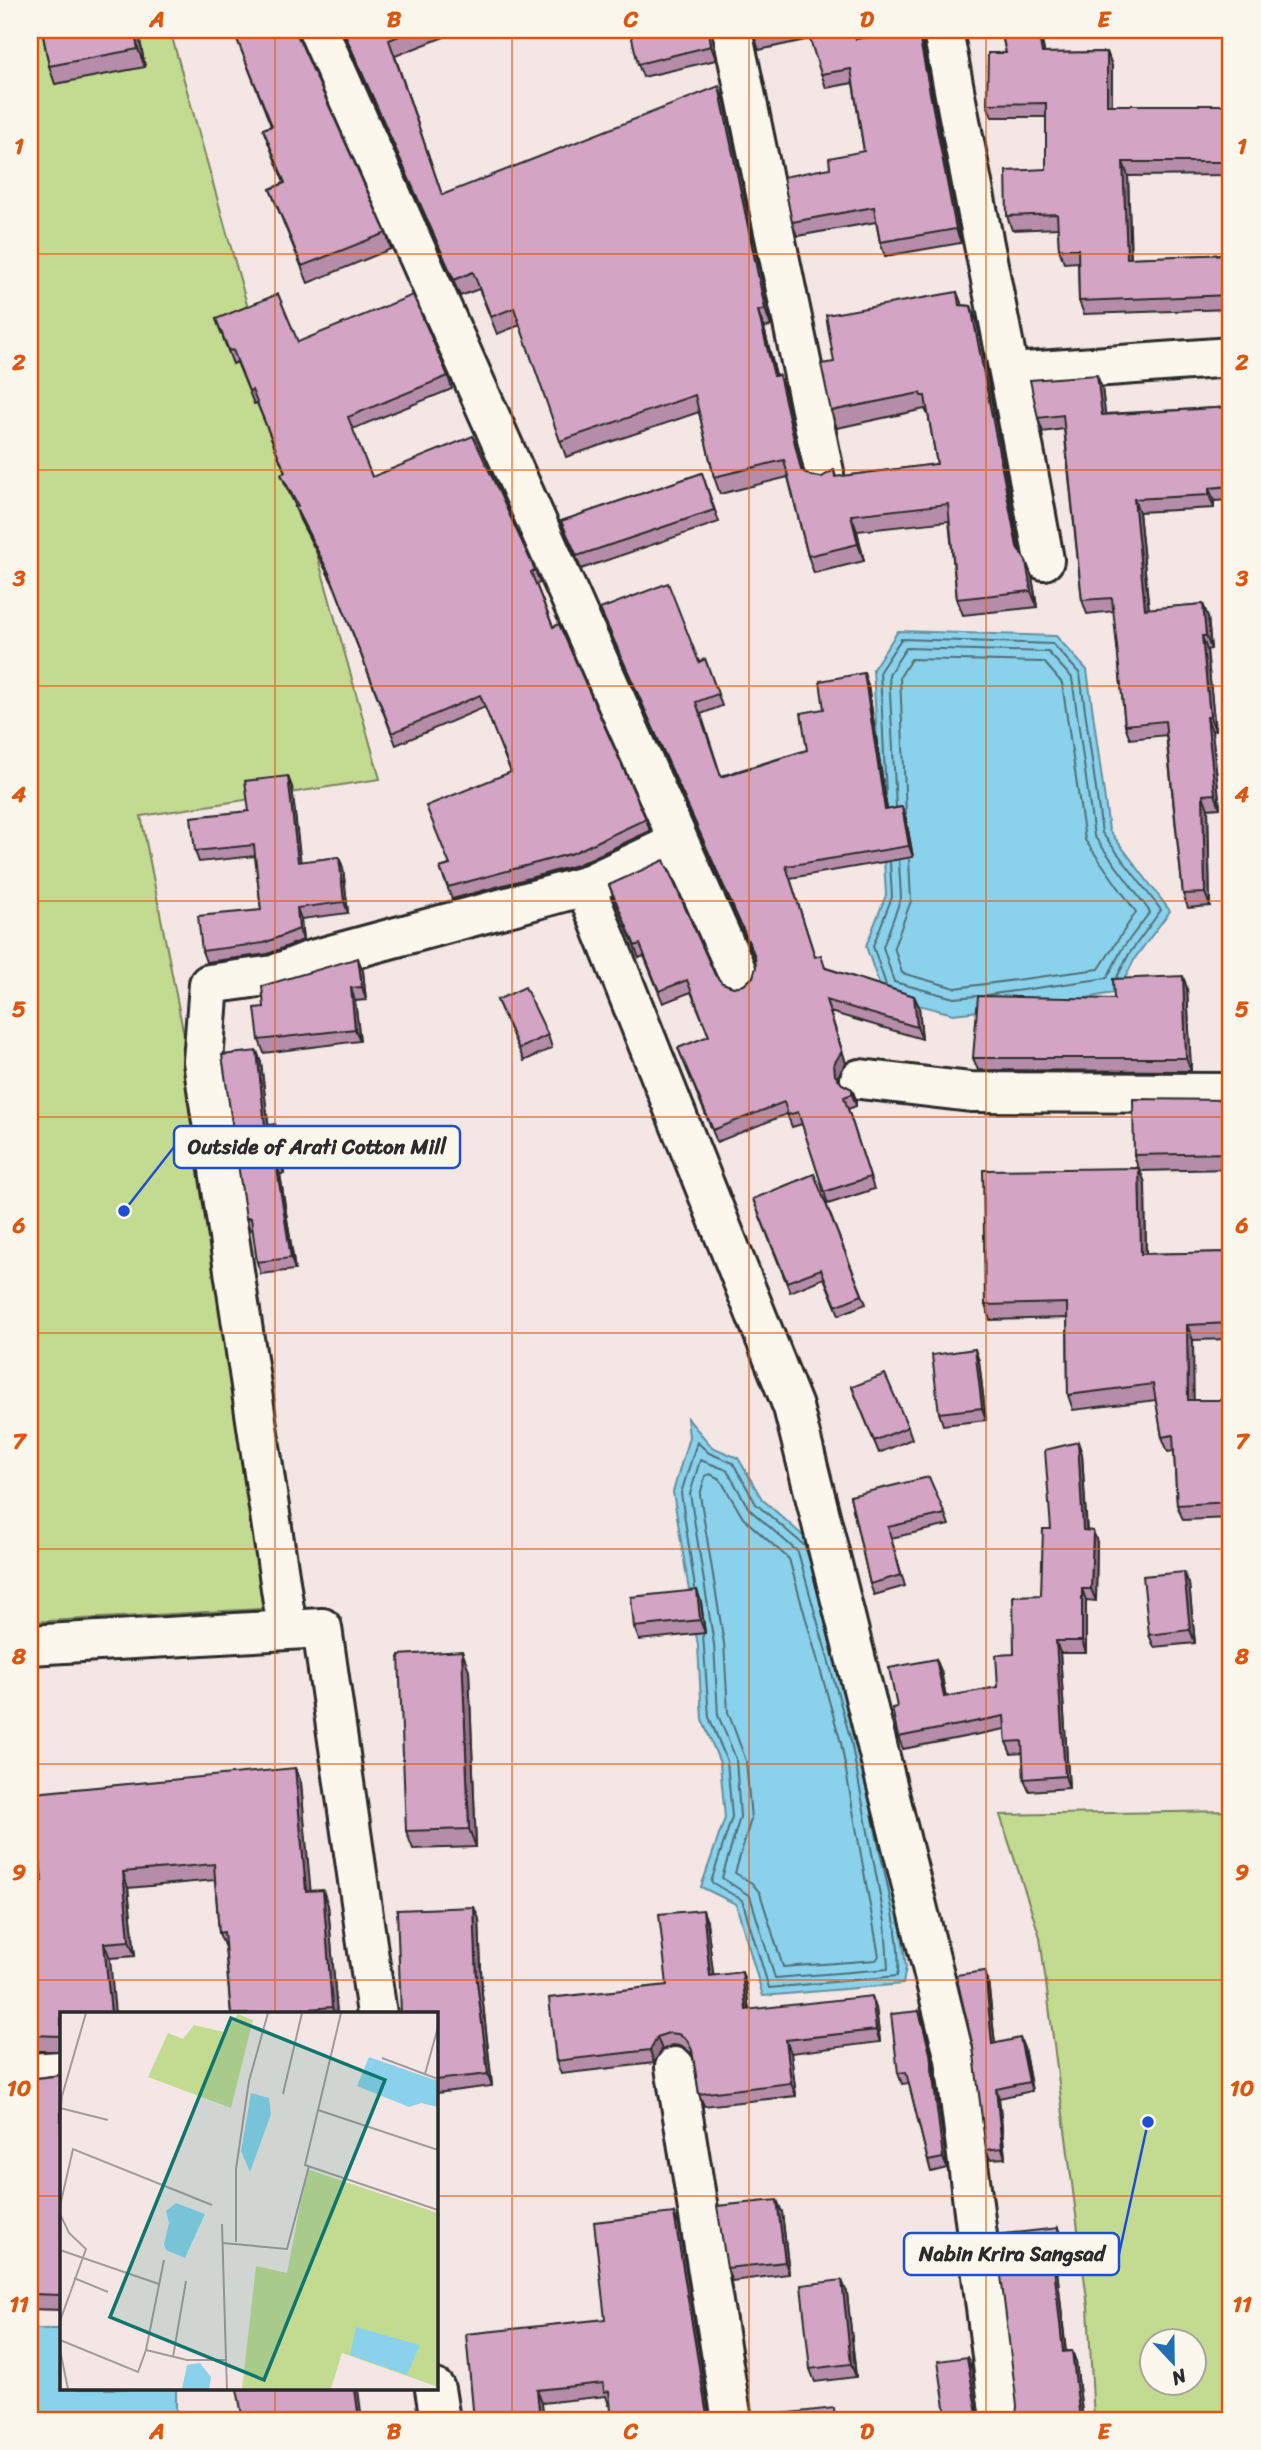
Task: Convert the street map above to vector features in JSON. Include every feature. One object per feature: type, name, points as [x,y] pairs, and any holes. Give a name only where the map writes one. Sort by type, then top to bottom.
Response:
[{"type":"street","points":[[732,30],[824,472]]},
{"type":"street","points":[[943,30],[978,228],[1012,373],[1044,560]]},
{"type":"street","points":[[321,31],[677,843],[739,977]]},
{"type":"street","points":[[1012,373],[1231,357]]},
{"type":"street","points":[[287,1629],[203,1061],[209,984],[274,975],[312,960],[585,886],[677,843]]},
{"type":"street","points":[[585,886],[793,1407],[954,2059],[1000,2420]]},
{"type":"street","points":[[860,1079],[971,1092],[1231,1093]]},
{"type":"street","points":[[30,1645],[322,1628],[377,2012]]},
{"type":"street","points":[[675,2067],[732,2420]]},
{"type":"street","points":[[30,2073],[60,2071]]},
{"type":"street","points":[[435,2390],[440,2420]]},
{"type":"green space","points":[[30,30],[170,30],[380,779],[141,816],[296,1607],[30,1622]]},
{"type":"green space","points":[[1231,1811],[1231,2420],[1094,2420],[1088,2307],[1040,1937],[1000,1815]]},
{"type":"water","points":[[898,631],[1056,636],[1087,670],[1109,830],[1170,911],[1135,958],[1118,992],[1075,1000],[953,1014],[883,996],[866,946],[886,895],[873,669]]},
{"type":"water","points":[[687,1418],[712,1447],[738,1458],[762,1499],[811,1543],[881,1824],[900,1919],[906,1967],[903,1984],[763,1996],[736,1904],[701,1887],[725,1818],[720,1763],[702,1719],[698,1646],[673,1492],[689,1437]]},
{"type":"water","points":[[30,2329],[60,2329],[60,2390],[176,2390],[176,2420],[30,2420]]},
{"type":"building","points":[[42,30],[134,30],[138,49],[49,66]]},
{"type":"building","points":[[259,30],[295,30],[386,233],[302,266],[270,189],[285,183],[263,129],[272,126],[237,39]]},
{"type":"building","points":[[343,30],[414,30],[389,40],[442,195],[719,86],[765,309],[758,311],[774,376],[779,375],[801,470],[811,476],[822,477],[834,470],[835,477],[937,464],[925,396],[920,393],[831,411],[821,364],[834,362],[826,315],[957,292],[959,305],[971,306],[1017,547],[1026,561],[1031,591],[957,599],[948,504],[851,515],[858,544],[808,556],[784,460],[714,477],[695,395],[560,441],[514,308],[491,317],[473,272],[454,280]]},
{"type":"building","points":[[630,30],[709,30],[711,46],[638,64]]},
{"type":"building","points":[[752,30],[783,30],[754,37]]},
{"type":"building","points":[[807,30],[854,30],[856,39],[918,30],[956,229],[880,242],[874,207],[792,222],[783,177],[830,168],[829,158],[864,151],[851,69],[821,74]]},
{"type":"building","points":[[1001,30],[1038,30],[1042,53],[1107,52],[1107,105],[1231,105],[1231,162],[1123,162],[1127,258],[1231,254],[1231,295],[1079,301],[1078,249],[1059,249],[1057,214],[1007,216],[1006,171],[1046,169],[1046,103],[987,104],[988,53],[1006,53]]},
{"type":"building","points":[[278,294],[298,342],[413,295],[448,376],[348,417],[372,477],[473,436],[535,570],[531,572],[553,627],[559,624],[646,819],[573,853],[448,887],[440,868],[450,865],[426,806],[511,772],[480,695],[392,733],[330,575],[281,474],[285,472],[252,390],[249,391],[233,350],[229,351],[216,319]]},
{"type":"building","points":[[1097,375],[1102,415],[1231,407],[1231,486],[1209,488],[1209,495],[1134,499],[1145,609],[1203,604],[1206,636],[1202,636],[1210,717],[1207,717],[1215,794],[1203,795],[1205,893],[1183,894],[1165,721],[1125,725],[1112,598],[1082,600],[1063,415],[1038,418],[1030,380]]},
{"type":"building","points":[[702,473],[714,510],[577,556],[561,521]]},
{"type":"building","points":[[668,583],[699,662],[705,659],[718,694],[696,702],[721,777],[807,750],[801,713],[824,709],[820,681],[864,673],[885,810],[902,807],[909,846],[786,866],[815,957],[821,955],[825,968],[914,996],[917,1027],[826,1000],[842,1051],[834,1064],[835,1075],[842,1084],[852,1089],[852,1094],[844,1097],[870,1177],[824,1192],[798,1112],[788,1115],[784,1102],[713,1130],[678,1048],[709,1036],[687,980],[659,991],[640,944],[635,946],[609,885],[664,860],[715,975],[722,983],[733,987],[744,985],[753,977],[755,956],[600,609]]},
{"type":"building","points":[[288,776],[298,862],[339,857],[344,902],[297,908],[299,929],[264,943],[202,951],[198,916],[261,910],[254,845],[195,851],[191,817],[249,811],[245,781]]},
{"type":"building","points":[[358,958],[362,987],[351,988],[355,1029],[259,1040],[255,1008],[264,1007],[262,986]]},
{"type":"building","points":[[1183,976],[1186,1058],[973,1058],[978,996],[1114,999],[1113,979]]},
{"type":"building","points":[[525,987],[548,1035],[519,1049],[497,1000]]},
{"type":"building","points":[[257,1051],[265,1126],[275,1124],[280,1162],[276,1163],[291,1258],[257,1262],[251,1218],[246,1218],[222,1055]]},
{"type":"building","points":[[1133,1099],[1231,1100],[1231,1153],[1134,1155]]},
{"type":"building","points":[[1139,1168],[1141,1254],[1231,1252],[1231,1323],[1187,1325],[1188,1400],[1231,1400],[1231,1502],[1177,1505],[1173,1435],[1162,1437],[1153,1384],[1068,1395],[1067,1303],[985,1305],[983,1170]]},
{"type":"building","points":[[814,1174],[862,1295],[836,1306],[821,1269],[787,1282],[753,1199]]},
{"type":"building","points":[[975,1349],[982,1408],[939,1413],[932,1355]]},
{"type":"building","points":[[885,1374],[908,1427],[874,1441],[852,1387]]},
{"type":"building","points":[[1078,1442],[1083,1530],[1093,1531],[1091,1589],[1082,1589],[1082,1641],[1056,1641],[1065,1776],[1024,1779],[1022,1741],[1006,1742],[1004,1716],[898,1737],[892,1708],[897,1707],[889,1668],[936,1659],[944,1697],[998,1687],[996,1655],[1014,1654],[1013,1596],[1041,1595],[1043,1529],[1051,1529],[1045,1450]]},
{"type":"building","points":[[929,1477],[945,1514],[888,1527],[901,1575],[870,1584],[850,1496]]},
{"type":"building","points":[[1184,1572],[1190,1630],[1149,1635],[1143,1576]]},
{"type":"building","points":[[697,1590],[700,1620],[634,1627],[631,1597]]},
{"type":"building","points":[[462,1651],[469,1829],[406,1831],[399,1655]]},
{"type":"building","points":[[295,1768],[306,1891],[323,1890],[332,2007],[276,2012],[231,2012],[224,1932],[219,1933],[214,1864],[123,1872],[129,1941],[104,1943],[111,2012],[60,2012],[60,2036],[30,2035],[30,1888],[38,1887],[37,1882],[42,1881],[34,1793]]},
{"type":"building","points":[[474,1907],[477,1982],[488,2074],[438,2080],[438,2012],[401,2012],[397,1910]]},
{"type":"building","points":[[703,1910],[710,1976],[742,1972],[746,2010],[872,1996],[876,2030],[786,2040],[791,2083],[699,2094],[692,2050],[687,2040],[678,2034],[668,2033],[657,2037],[650,2050],[556,2061],[549,1998],[667,1985],[659,1914]]},
{"type":"building","points":[[985,1971],[992,2044],[1020,2038],[1029,2082],[996,2089],[1002,2148],[986,2150],[973,2047],[956,1975]]},
{"type":"building","points":[[919,2011],[930,2053],[943,2158],[928,2161],[906,2072],[898,2073],[891,2014]]},
{"type":"building","points":[[60,2075],[60,2295],[30,2294],[30,2079]]},
{"type":"building","points":[[777,2200],[785,2262],[727,2268],[717,2206]]},
{"type":"building","points":[[674,2213],[706,2410],[710,2420],[612,2420],[609,2391],[604,2392],[603,2383],[537,2390],[540,2420],[474,2420],[466,2334],[605,2319],[594,2222]]},
{"type":"building","points":[[1058,2228],[1061,2257],[1053,2258],[1063,2352],[1072,2351],[1080,2420],[1013,2420],[1017,2406],[996,2235]]},
{"type":"building","points":[[842,2280],[851,2364],[810,2369],[801,2285]]},
{"type":"building","points":[[967,2357],[978,2420],[947,2420],[938,2361]]},
{"type":"building","points":[[237,2390],[355,2390],[359,2420],[243,2420]]},
{"type":"building","points":[[834,2408],[835,2420],[742,2420],[746,2418]]},
{"type":"place","name":"Outside of Arati Cotton Mill","points":[[124,1211]]},
{"type":"place","name":"Nabin Krira Sangsad","points":[[1148,2122]]}]
